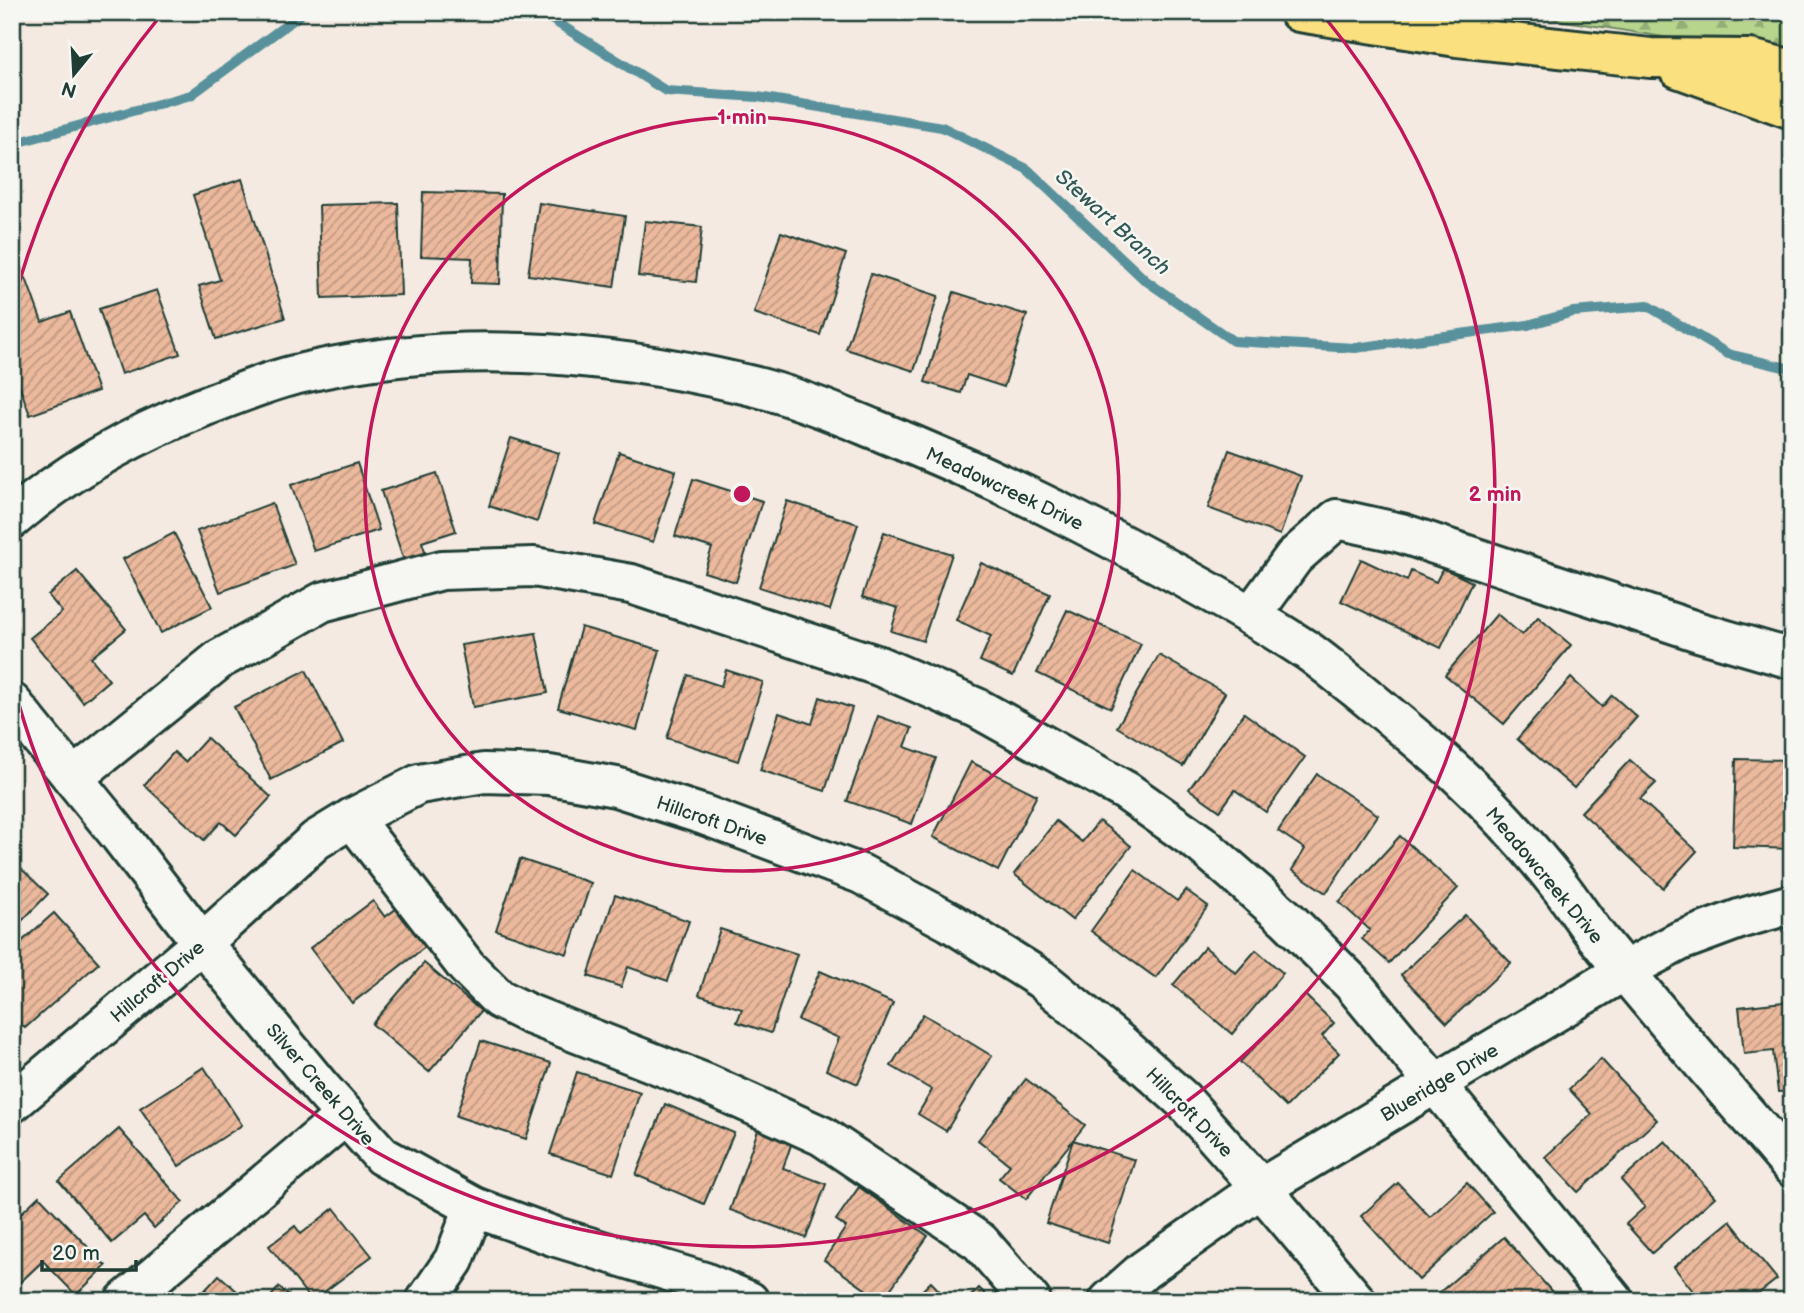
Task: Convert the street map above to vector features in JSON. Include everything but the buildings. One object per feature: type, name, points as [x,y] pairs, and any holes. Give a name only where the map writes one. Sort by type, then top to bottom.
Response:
[{"type":"main road","points":[[1299,12],[1457,37],[1650,58],[1749,59],[1792,70]]},
{"type":"main road","points":[[1650,58],[1792,109]]},
{"type":"street","name":"Meadowcreek Drive","points":[[12,519],[34,500],[99,457],[162,424],[300,373],[369,361],[439,354],[513,351],[582,355],[749,385],[825,409],[961,465],[1037,500],[1134,550],[1312,654],[1392,717],[1457,774],[1512,830],[1561,888],[1624,971],[1792,1167]]},
{"type":"street","points":[[1251,616],[1294,557],[1337,519],[1401,533],[1699,632],[1792,659]]},
{"type":"street","points":[[73,778],[220,659],[322,602],[442,570],[534,567],[631,584],[879,666],[977,708],[1126,791],[1201,844],[1287,919],[1352,983],[1615,1301]]},
{"type":"street","name":"Silver Creek Drive","points":[[12,703],[202,943],[382,1156],[474,1207],[553,1236],[704,1282],[749,1301]]},
{"type":"street","name":"Hillcroft Drive","points":[[15,1094],[202,943],[316,841],[352,818],[419,784],[484,773],[549,775],[616,787],[704,816],[861,874],[950,922],[1041,979],[1183,1100],[1356,1301]]},
{"type":"street","points":[[352,818],[466,966],[499,999],[529,1014],[706,1084],[822,1136],[980,1242],[1031,1301]]},
{"type":"street","name":"Blueridge Drive","points":[[1108,1301],[1144,1270],[1261,1188],[1624,971],[1680,941],[1742,918],[1792,904]]},
{"type":"street","points":[[125,1301],[346,1115]]},
{"type":"street","points":[[426,1301],[454,1260],[474,1207]]},
{"type":"green space","points":[[1510,12],[1792,12],[1792,58]]},
{"type":"waterway","name":"Stewart Branch","points":[[12,144],[191,95],[304,12]]},
{"type":"waterway","name":"Stewart Branch","points":[[540,12],[666,91],[758,97],[942,127],[1027,169],[1145,280],[1233,341],[1355,348],[1528,325],[1573,312],[1648,306],[1728,354],[1792,369]]}]
